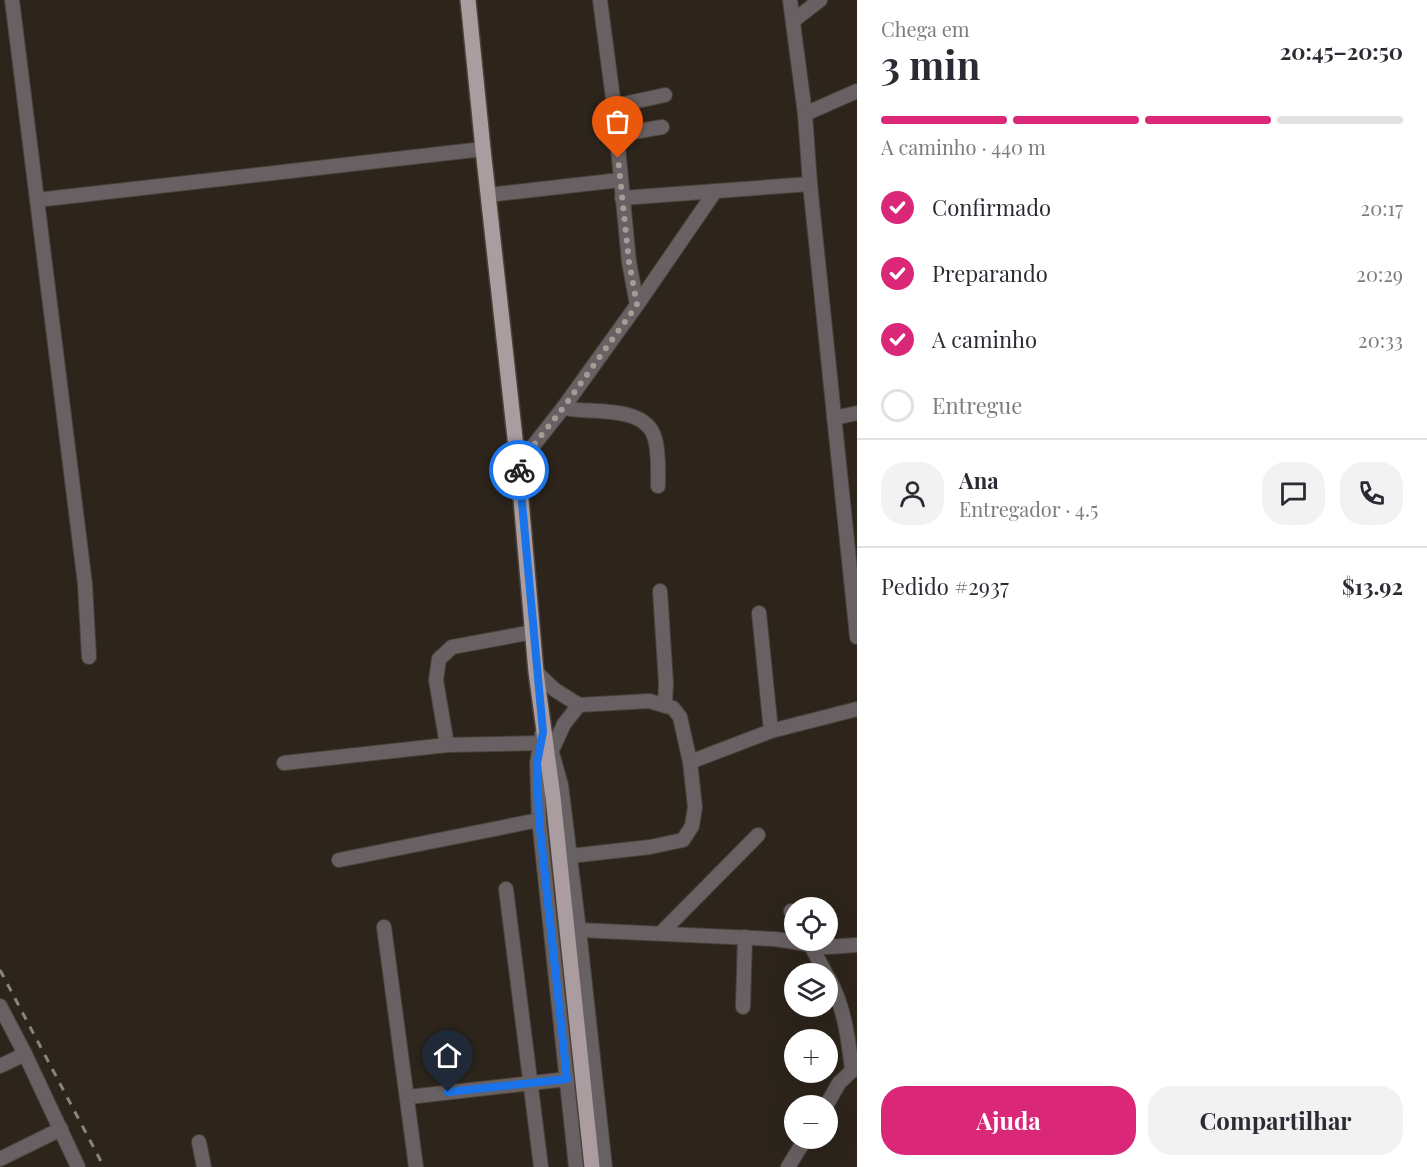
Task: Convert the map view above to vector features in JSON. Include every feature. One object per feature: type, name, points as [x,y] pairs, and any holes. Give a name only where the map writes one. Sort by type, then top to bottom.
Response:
[{"type":"main road","points":[[468,0],[518,465],[536,672],[553,797],[592,1167]]},
{"type":"street","points":[[12,0],[85,584],[89,657]]},
{"type":"street","points":[[600,0],[614,106],[629,262],[637,305]]},
{"type":"street","points":[[790,0],[805,114],[810,184],[857,637]]},
{"type":"street","points":[[793,21],[820,0]]},
{"type":"street","points":[[805,114],[857,91]]},
{"type":"street","points":[[614,106],[664,95]]},
{"type":"street","points":[[616,135],[662,127]]},
{"type":"street","points":[[37,200],[483,149]]},
{"type":"street","points":[[488,195],[620,180]]},
{"type":"street","points":[[622,198],[714,193],[810,184]]},
{"type":"street","points":[[518,465],[563,408],[714,193]]},
{"type":"street","points":[[563,408],[628,414],[640,419],[651,428],[655,438],[658,486]]},
{"type":"street","points":[[834,418],[857,413]]},
{"type":"street","points":[[660,591],[666,683],[665,704]]},
{"type":"street","points":[[759,613],[771,730]]},
{"type":"street","points":[[447,745],[436,680],[439,659],[452,647],[533,632]]},
{"type":"street","points":[[536,672],[555,690],[579,705],[649,700],[673,708],[680,717],[690,762],[695,807],[693,826],[683,840],[650,847],[570,856]]},
{"type":"street","points":[[576,1167],[539,820],[537,763],[545,742],[564,724],[579,705]]},
{"type":"street","points":[[690,762],[771,730],[857,709]]},
{"type":"street","points":[[284,763],[447,745],[545,742]]},
{"type":"street","points":[[545,742],[561,785],[605,1167]]},
{"type":"street","points":[[339,860],[539,820]]},
{"type":"street","points":[[660,933],[759,835]]},
{"type":"street","points":[[506,889],[541,1167]]},
{"type":"street","points":[[384,927],[416,1167]]},
{"type":"street","points":[[579,930],[784,940]]},
{"type":"street","points":[[743,1007],[745,937]]},
{"type":"street","points":[[838,946],[857,945]]},
{"type":"street","points":[[833,1095],[840,1083],[855,1068],[838,999]]},
{"type":"street","points":[[0,1006],[78,1167]]},
{"type":"street","points":[[0,1066],[25,1054]]},
{"type":"street","points":[[408,1097],[567,1079]]},
{"type":"street","points":[[0,1159],[61,1129]]},
{"type":"street","points":[[199,1142],[204,1167]]},
{"type":"street","points":[[788,1167],[799,1149]]},
{"type":"railway","points":[[0,970],[104,1167]]},
{"type":"way so far","points":[[519,470],[518,465],[563,408],[637,305],[629,262],[618,158]]},
{"type":"route","points":[[448,1092],[567,1079],[539,820],[537,763],[543,732],[519,470]]}]
